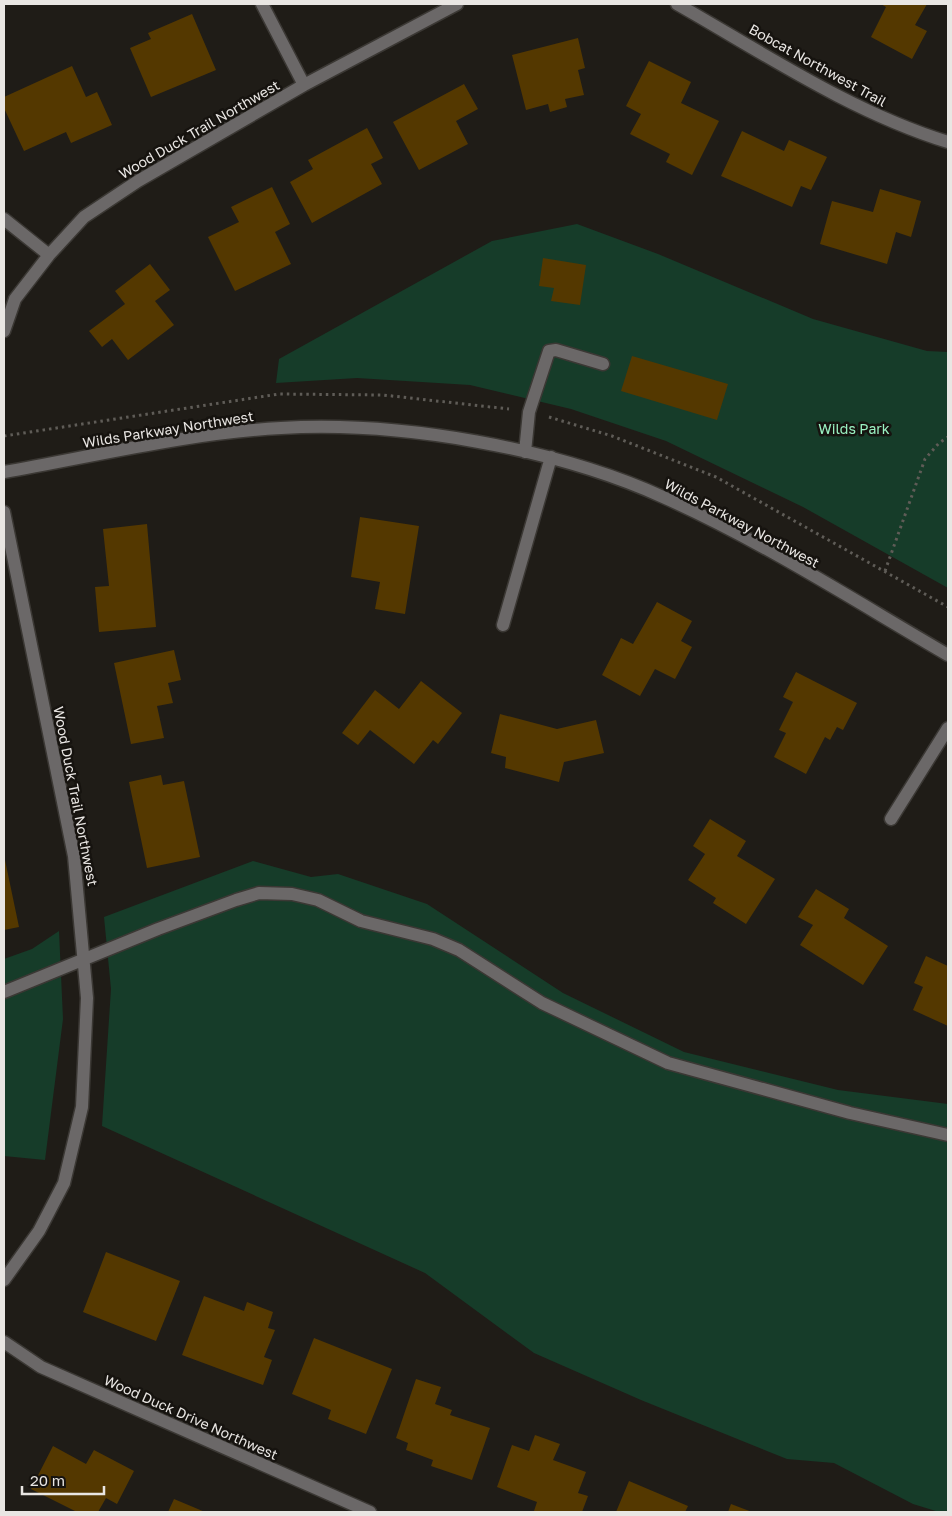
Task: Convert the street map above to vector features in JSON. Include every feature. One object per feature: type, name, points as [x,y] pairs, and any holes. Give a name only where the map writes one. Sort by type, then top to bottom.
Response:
[{"type":"street","points":[[262,4],[304,85]]},
{"type":"street","name":"Wood Duck Trail Northwest","points":[[4,331],[15,299],[50,254],[84,217],[138,181],[304,85],[457,4]]},
{"type":"street","name":"Bobcat Northwest Trail","points":[[678,4],[859,108],[914,132],[948,142]]},
{"type":"street","points":[[4,218],[50,254]]},
{"type":"street","points":[[525,452],[530,412],[549,351],[556,350],[603,364]]},
{"type":"street","name":"Wilds Parkway Northwest","points":[[4,472],[207,436],[281,428],[353,428],[422,434],[525,452],[610,476],[663,497],[748,540],[948,655]]},
{"type":"street","points":[[503,625],[551,458]]},
{"type":"street","name":"Wood Duck Trail Northwest","points":[[4,512],[74,856],[88,998],[82,1107],[64,1182],[39,1231],[4,1280]]},
{"type":"street","points":[[891,819],[948,728]]},
{"type":"street","points":[[4,992],[158,928],[244,898],[259,893],[292,894],[318,900],[361,921],[411,932],[459,950],[542,1004],[668,1063],[831,1108],[948,1135]]},
{"type":"street","name":"Wood Duck Drive Northwest","points":[[4,1342],[41,1366],[370,1512]]},
{"type":"path","points":[[885,571],[925,459],[948,437]]},
{"type":"green space","name":"Wilds Park","points":[[577,224],[658,254],[813,319],[927,351],[948,352],[948,588],[803,507],[666,441],[571,409],[470,385],[357,378],[276,383],[279,359],[492,241]]},
{"type":"green space","points":[[253,861],[311,877],[338,874],[427,904],[563,993],[684,1052],[838,1090],[948,1104],[948,1512],[939,1512],[913,1504],[834,1463],[787,1459],[641,1400],[534,1353],[425,1273],[102,1126],[111,989],[104,917]]},
{"type":"green space","points":[[59,931],[63,1019],[45,1160],[4,1156],[4,959],[32,949]]},
{"type":"building","points":[[881,4],[927,4],[915,25],[927,31],[912,59],[871,37],[886,7]]},
{"type":"building","points":[[192,14],[216,70],[151,97],[130,48],[151,39],[148,33]]},
{"type":"building","points":[[578,38],[585,68],[578,70],[584,95],[565,99],[567,107],[550,112],[548,104],[526,110],[512,55]]},
{"type":"building","points":[[649,61],[691,82],[681,103],[719,121],[692,175],[666,162],[670,154],[630,134],[641,114],[626,106]]},
{"type":"building","points":[[72,66],[86,97],[97,92],[112,125],[71,143],[66,132],[24,151],[4,108],[4,97]]},
{"type":"building","points":[[464,84],[478,109],[456,121],[468,144],[419,170],[393,122]]},
{"type":"building","points":[[367,128],[383,158],[371,164],[382,184],[312,223],[290,182],[313,169],[308,160]]},
{"type":"building","points":[[742,131],[784,151],[789,140],[827,157],[811,190],[801,186],[792,207],[721,176]]},
{"type":"building","points":[[272,187],[290,224],[275,232],[291,264],[235,291],[208,237],[239,222],[231,207]]},
{"type":"building","points":[[880,189],[921,201],[911,237],[896,232],[887,264],[820,244],[832,201],[873,212]]},
{"type":"building","points":[[543,258],[586,265],[580,305],[551,301],[554,288],[539,286]]},
{"type":"building","points":[[150,264],[170,290],[155,301],[174,325],[128,360],[112,339],[102,347],[89,331],[125,304],[115,291]]},
{"type":"building","points":[[632,356],[728,384],[717,420],[621,391]]},
{"type":"building","points":[[360,517],[419,526],[405,614],[375,609],[380,582],[351,577]]},
{"type":"building","points":[[147,524],[156,627],[99,632],[95,587],[109,586],[103,529]]},
{"type":"building","points":[[657,602],[692,621],[681,641],[692,647],[675,679],[655,669],[640,696],[602,675],[621,638],[633,644]]},
{"type":"building","points":[[174,650],[181,680],[168,683],[173,703],[157,706],[164,738],[131,744],[114,663]]},
{"type":"building","points":[[796,672],[857,703],[843,730],[837,727],[830,740],[825,737],[806,774],[774,757],[786,733],[779,730],[793,702],[783,697]]},
{"type":"building","points":[[421,681],[462,713],[438,744],[433,740],[414,764],[370,730],[358,745],[342,733],[375,690],[399,709]]},
{"type":"building","points":[[500,714],[557,729],[596,720],[604,753],[564,762],[559,782],[505,768],[506,757],[491,753]]},
{"type":"building","points":[[161,775],[163,785],[184,781],[200,857],[147,868],[129,782]]},
{"type":"building","points":[[710,819],[746,841],[737,856],[775,879],[746,924],[713,903],[716,898],[688,880],[705,854],[693,846]]},
{"type":"building","points":[[4,861],[19,927],[4,930]]},
{"type":"building","points":[[816,889],[849,909],[844,918],[888,946],[863,985],[800,945],[813,925],[798,917]]},
{"type":"building","points":[[926,956],[948,966],[948,1026],[913,1010],[923,987],[914,983]]},
{"type":"building","points":[[106,1252],[180,1281],[156,1341],[83,1312]]},
{"type":"building","points":[[204,1296],[244,1311],[247,1302],[273,1312],[268,1328],[275,1330],[264,1357],[272,1360],[263,1385],[182,1355]]},
{"type":"building","points":[[314,1338],[392,1369],[366,1434],[328,1419],[331,1410],[292,1394]]},
{"type":"building","points":[[416,1379],[441,1387],[435,1404],[452,1410],[450,1415],[490,1428],[472,1480],[431,1466],[433,1460],[406,1450],[408,1443],[396,1438]]},
{"type":"building","points":[[535,1435],[560,1444],[553,1460],[586,1472],[578,1493],[588,1496],[582,1512],[536,1512],[534,1511],[537,1502],[497,1487],[512,1445],[529,1451]]},
{"type":"building","points":[[53,1446],[86,1464],[94,1450],[134,1471],[117,1504],[106,1498],[98,1512],[77,1512],[31,1489]]},
{"type":"building","points":[[629,1481],[688,1506],[685,1512],[616,1512]]},
{"type":"building","points":[[174,1499],[205,1512],[168,1512]]},
{"type":"building","points":[[731,1504],[752,1512],[728,1512]]}]
